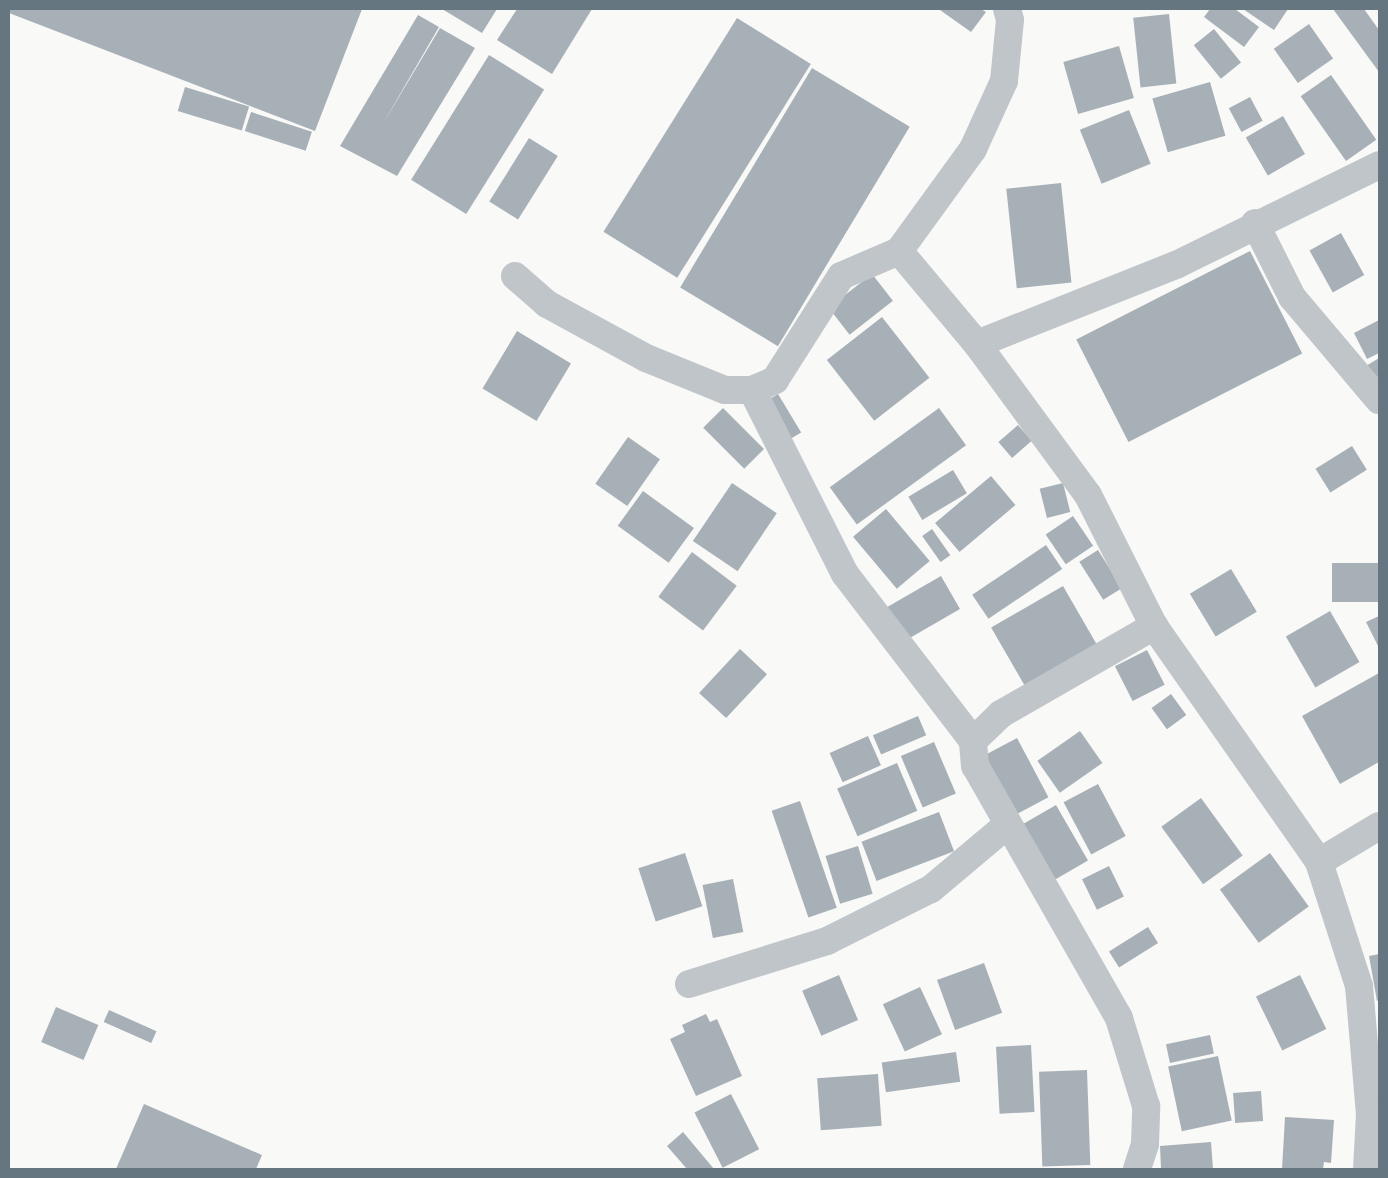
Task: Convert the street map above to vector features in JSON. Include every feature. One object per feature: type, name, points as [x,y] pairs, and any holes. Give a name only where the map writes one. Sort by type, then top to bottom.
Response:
[{"type":"street","points":[[515,276],[547,304],[646,358],[724,390],[752,390],[775,380],[841,276],[899,251],[973,149],[1004,81],[1010,20],[1007,9]]},
{"type":"street","points":[[977,344],[1176,265],[1255,223],[1379,165]]},
{"type":"street","points":[[1255,223],[1292,298],[1379,400]]},
{"type":"street","points":[[899,251],[977,344],[1088,495],[1154,626],[1319,862],[1359,986],[1370,1114],[1368,1169]]},
{"type":"street","points":[[752,390],[845,574],[973,740],[975,766],[1119,1018],[1146,1106],[1144,1144],[1137,1169]]},
{"type":"street","points":[[973,740],[1001,714],[1154,626]]},
{"type":"street","points":[[688,984],[827,941],[932,889],[1007,825]]},
{"type":"street","points":[[1319,862],[1379,826]]},
{"type":"building","points":[[9,9],[362,9],[315,131],[9,13]]},
{"type":"building","points":[[442,9],[497,9],[482,33]]},
{"type":"building","points":[[517,9],[592,9],[552,74],[497,40]]},
{"type":"building","points":[[981,9],[986,12],[971,32],[940,10]]},
{"type":"building","points":[[1210,9],[1235,9],[1259,27],[1244,47],[1204,17]]},
{"type":"building","points":[[1243,9],[1288,9],[1274,30]]},
{"type":"building","points":[[1333,9],[1364,9],[1379,30],[1379,72]]},
{"type":"building","points":[[1169,14],[1176,84],[1141,87],[1133,18]]},
{"type":"building","points":[[418,15],[439,27],[381,127],[440,28],[475,48],[397,176],[340,146]]},
{"type":"building","points":[[737,18],[811,64],[677,278],[603,232]]},
{"type":"building","points":[[1309,24],[1333,58],[1298,83],[1274,49]]},
{"type":"building","points":[[1214,29],[1241,62],[1221,79],[1194,45]]},
{"type":"building","points":[[1119,46],[1134,98],[1078,114],[1063,62]]},
{"type":"building","points":[[489,55],[544,89],[466,214],[411,180]]},
{"type":"building","points":[[812,68],[910,127],[778,346],[680,287]]},
{"type":"building","points":[[1331,75],[1376,140],[1346,161],[1301,96]]},
{"type":"building","points":[[1210,82],[1225,136],[1168,152],[1152,99]]},
{"type":"building","points":[[185,87],[249,107],[242,130],[178,111]]},
{"type":"building","points":[[1250,97],[1263,121],[1241,132],[1229,108]]},
{"type":"building","points":[[1129,110],[1151,164],[1102,184],[1080,130]]},
{"type":"building","points":[[251,112],[312,132],[306,151],[245,131]]},
{"type":"building","points":[[1283,116],[1305,154],[1268,176],[1246,138]]},
{"type":"building","points":[[529,138],[558,156],[518,220],[489,202]]},
{"type":"building","points":[[1061,183],[1071,282],[1017,288],[1006,189]]},
{"type":"building","points":[[1341,233],[1364,275],[1333,292],[1310,250]]},
{"type":"building","points":[[1250,251],[1302,353],[1128,442],[1076,340]]},
{"type":"building","points":[[872,274],[893,301],[850,335],[829,308]]},
{"type":"building","points":[[882,317],[929,378],[874,421],[827,360]]},
{"type":"building","points":[[1379,320],[1379,353],[1367,359],[1354,333]]},
{"type":"building","points":[[517,331],[571,363],[536,421],[482,388]]},
{"type":"building","points":[[1379,358],[1379,382],[1366,366]]},
{"type":"building","points":[[778,394],[801,433],[784,443],[761,404]]},
{"type":"building","points":[[723,408],[764,449],[744,469],[703,428]]},
{"type":"building","points":[[939,408],[966,445],[857,525],[830,487]]},
{"type":"building","points":[[1018,425],[1032,441],[1012,458],[998,442]]},
{"type":"building","points":[[628,437],[660,459],[627,506],[595,484]]},
{"type":"building","points":[[1352,446],[1367,470],[1330,493],[1316,469]]},
{"type":"building","points":[[953,470],[967,493],[922,520],[908,497]]},
{"type":"building","points":[[991,476],[1015,505],[960,552],[935,523]]},
{"type":"building","points":[[732,483],[777,513],[738,571],[693,541]]},
{"type":"building","points":[[1063,483],[1070,512],[1047,518],[1040,489]]},
{"type":"building","points":[[643,491],[694,528],[669,563],[618,526]]},
{"type":"building","points":[[886,509],[930,561],[897,589],[853,537]]},
{"type":"building","points":[[1073,516],[1093,546],[1066,564],[1046,534]]},
{"type":"building","points":[[932,529],[950,555],[941,562],[922,536]]},
{"type":"building","points":[[1046,545],[1062,569],[988,619],[972,595]]},
{"type":"building","points":[[1098,550],[1122,588],[1103,600],[1079,562]]},
{"type":"building","points":[[692,552],[737,586],[703,630],[658,597]]},
{"type":"building","points":[[1332,563],[1379,563],[1379,602],[1332,602]]},
{"type":"building","points":[[1231,569],[1257,612],[1216,637],[1190,594]]},
{"type":"building","points":[[941,576],[960,609],[904,641],[885,608]]},
{"type":"building","points":[[1063,586],[1096,644],[1025,686],[991,628]]},
{"type":"building","points":[[1330,611],[1360,662],[1315,688],[1286,636]]},
{"type":"building","points":[[1379,616],[1379,648],[1366,622]]},
{"type":"building","points":[[740,649],[767,674],[726,718],[699,693]]},
{"type":"building","points":[[1147,650],[1165,685],[1133,701],[1115,666]]},
{"type":"building","points":[[1379,673],[1379,762],[1340,784],[1302,716]]},
{"type":"building","points":[[1171,694],[1186,715],[1167,729],[1152,708]]},
{"type":"building","points":[[918,716],[926,735],[881,754],[873,735]]},
{"type":"building","points":[[1080,731],[1102,763],[1060,793],[1037,761]]},
{"type":"building","points":[[868,736],[881,765],[843,782],[830,753]]},
{"type":"building","points":[[1017,738],[1048,797],[1012,816],[981,757]]},
{"type":"building","points":[[934,742],[956,794],[923,808],[901,756]]},
{"type":"building","points":[[897,763],[917,811],[857,836],[837,788]]},
{"type":"building","points":[[1098,784],[1126,836],[1091,854],[1064,802]]},
{"type":"building","points":[[1201,798],[1243,855],[1203,884],[1161,827]]},
{"type":"building","points":[[800,801],[837,908],[808,918],[772,811]]},
{"type":"building","points":[[1056,805],[1088,860],[1052,881],[1020,826]]},
{"type":"building","points":[[939,812],[954,851],[877,881],[862,842]]},
{"type":"building","points":[[858,846],[873,894],[840,904],[825,856]]},
{"type":"building","points":[[685,853],[702,906],[656,921],[638,868]]},
{"type":"building","points":[[1270,853],[1309,906],[1259,943],[1220,889]]},
{"type":"building","points":[[1109,866],[1124,897],[1097,910],[1082,879]]},
{"type":"building","points":[[733,879],[743,932],[713,938],[703,885]]},
{"type":"building","points":[[1148,927],[1158,943],[1119,967],[1109,951]]},
{"type":"building","points":[[1379,954],[1379,1000],[1377,1001],[1369,956]]},
{"type":"building","points":[[984,963],[1002,1013],[955,1030],[937,980]]},
{"type":"building","points":[[839,975],[858,1020],[821,1036],[802,991]]},
{"type":"building","points":[[1300,975],[1326,1029],[1282,1050],[1256,996]]},
{"type":"building","points":[[920,987],[942,1034],[905,1051],[883,1004]]},
{"type":"building","points":[[56,1007],[98,1025],[83,1060],[41,1042]]},
{"type":"building","points":[[109,1010],[157,1031],[151,1043],[104,1022]]},
{"type":"building","points":[[706,1014],[710,1022],[717,1019],[742,1076],[696,1096],[670,1039],[685,1032],[682,1025]]},
{"type":"building","points":[[1210,1035],[1214,1054],[1170,1063],[1166,1044]]},
{"type":"building","points":[[1031,1045],[1035,1112],[1000,1114],[996,1047]]},
{"type":"building","points":[[956,1052],[960,1082],[886,1092],[882,1062]]},
{"type":"building","points":[[1218,1056],[1232,1121],[1182,1131],[1168,1067]]},
{"type":"building","points":[[1087,1070],[1090,1165],[1042,1167],[1039,1072]]},
{"type":"building","points":[[878,1074],[882,1126],[821,1130],[817,1078]]},
{"type":"building","points":[[1261,1091],[1263,1121],[1235,1123],[1233,1093]]},
{"type":"building","points":[[731,1094],[759,1149],[723,1168],[694,1113]]},
{"type":"building","points":[[144,1104],[262,1155],[256,1169],[116,1169]]},
{"type":"building","points":[[1285,1117],[1334,1120],[1331,1163],[1324,1162],[1323,1169],[1282,1169]]},
{"type":"building","points":[[683,1132],[714,1169],[687,1169],[667,1146]]},
{"type":"building","points":[[1211,1142],[1213,1169],[1161,1169],[1160,1146]]}]
